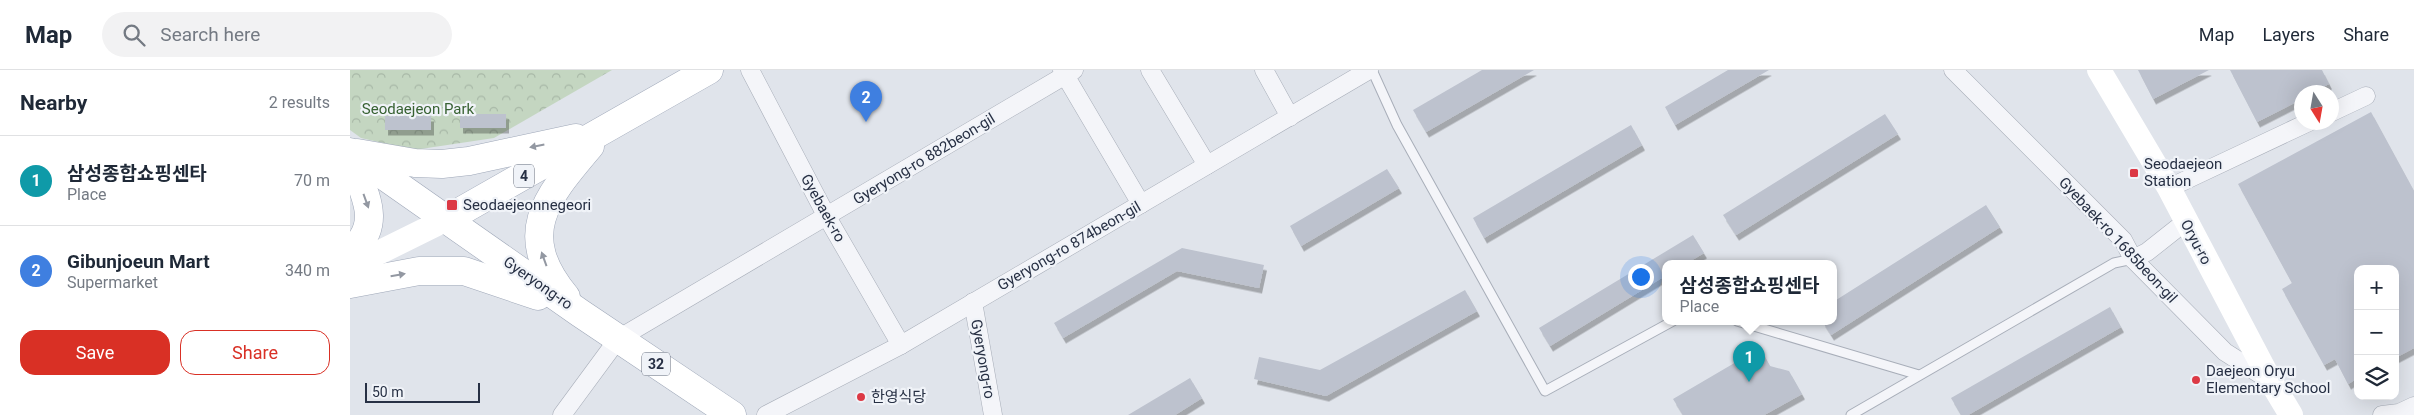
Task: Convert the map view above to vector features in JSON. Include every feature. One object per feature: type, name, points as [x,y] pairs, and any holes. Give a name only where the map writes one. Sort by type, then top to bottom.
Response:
[{"type":"main road","name":"4","points":[[447,219],[709,70]]},
{"type":"main road","points":[[350,252],[360,244],[369,228],[370,212],[350,153],[415,164],[442,164],[469,161],[602,132]]},
{"type":"main road","points":[[580,313],[548,271],[541,252],[539,236],[541,216],[565,176],[602,132]]},
{"type":"main road","name":"Gyeryong-ro","points":[[350,153],[729,414]]},
{"type":"main road","points":[[350,284],[419,271],[464,271],[519,288],[580,313]]},
{"type":"street","name":"Gyebaek-ro","points":[[750,70],[827,217],[901,345]]},
{"type":"street","points":[[1150,70],[1207,165]]},
{"type":"street","points":[[1264,70],[1290,116]]},
{"type":"street","name":"Gyeryong-ro 874beon-gil","points":[[766,415],[901,345],[1370,70]]},
{"type":"street","name":"Gyebaek-ro 1685beon-gil","points":[[1953,70],[2123,240],[2133,259],[2225,352],[2270,380]]},
{"type":"street","name":"Oryu-ro","points":[[2099,70],[2169,188],[2185,222],[2270,380],[2291,415]]},
{"type":"street","name":"Gyeryong-ro 882beon-gil","points":[[618,339],[827,217],[1067,72]]},
{"type":"street","points":[[1067,72],[1141,204]]},
{"type":"street","points":[[2339,109],[2366,96]]},
{"type":"street","points":[[2169,188],[2294,129]]},
{"type":"street","points":[[350,267],[447,219]]},
{"type":"street","points":[[2133,259],[2147,252],[2185,222]]},
{"type":"street","name":"Gyeryong-ro","points":[[973,302],[993,415]]},
{"type":"street","points":[[562,415],[618,339]]},
{"type":"street","points":[[2382,415],[2399,413],[2414,406]]},
{"type":"lane","points":[[1370,70],[1397,125],[1545,391],[1666,325]]},
{"type":"lane","points":[[1851,415],[2114,263],[2133,259]]},
{"type":"lane","points":[[1750,325],[1919,375]]},
{"type":"green space","name":"Seodaejeon Park","points":[[350,70],[612,70],[494,138],[414,150],[361,138],[350,130]]},
{"type":"building","points":[[1482,70],[1534,70],[1426,132],[1413,110]]},
{"type":"building","points":[[1728,70],[1769,70],[1675,125],[1665,107]]},
{"type":"building","points":[[2138,70],[2209,70],[2153,99]]},
{"type":"building","points":[[2230,70],[2322,70],[2329,84],[2294,85],[2294,103],[2257,122]]},
{"type":"building","points":[[2371,112],[2414,191],[2414,348],[2399,356],[2399,265],[2354,265],[2354,380],[2348,384],[2335,359],[2324,365],[2282,289],[2292,283],[2238,184]]},
{"type":"building","points":[[460,114],[506,114],[506,128],[460,128]]},
{"type":"building","points":[[1885,114],[1898,134],[1736,235],[1723,215]]},
{"type":"building","points":[[385,116],[431,116],[431,130],[385,130]]},
{"type":"building","points":[[1631,125],[1642,145],[1484,238],[1473,218]]},
{"type":"building","points":[[1387,169],[1399,188],[1301,246],[1290,226]]},
{"type":"building","points":[[1986,205],[2000,227],[1831,335],[1825,325],[1837,325],[1837,299]]},
{"type":"building","points":[[1693,235],[1704,253],[1692,260],[1662,260],[1662,278],[1550,346],[1539,328]]},
{"type":"building","points":[[1182,248],[1264,265],[1259,288],[1177,271],[1063,338],[1054,323]]},
{"type":"building","points":[[1465,290],[1477,311],[1326,396],[1254,379],[1259,357],[1320,370]]},
{"type":"building","points":[[2110,307],[2121,327],[1968,415],[1961,415],[1951,398]]},
{"type":"building","points":[[1760,348],[1770,366],[1789,371],[1802,394],[1764,415],[1683,415],[1673,399]]},
{"type":"building","points":[[1190,378],[1202,398],[1175,415],[1128,415]]},
{"type":"place","name":"Gibunjoeun Mart","points":[[866,122]]},
{"type":"place","name":"Seodaejeon Station","points":[[2134,173]]},
{"type":"place","name":"Seodaejeonnegeori","points":[[452,205]]},
{"type":"place","name":"Daejeon Oryu Elementary School","points":[[2196,380]]},
{"type":"place","name":"삼성종합쇼핑센타","points":[[1749,382]]},
{"type":"place","name":"한영식당","points":[[861,397]]}]
